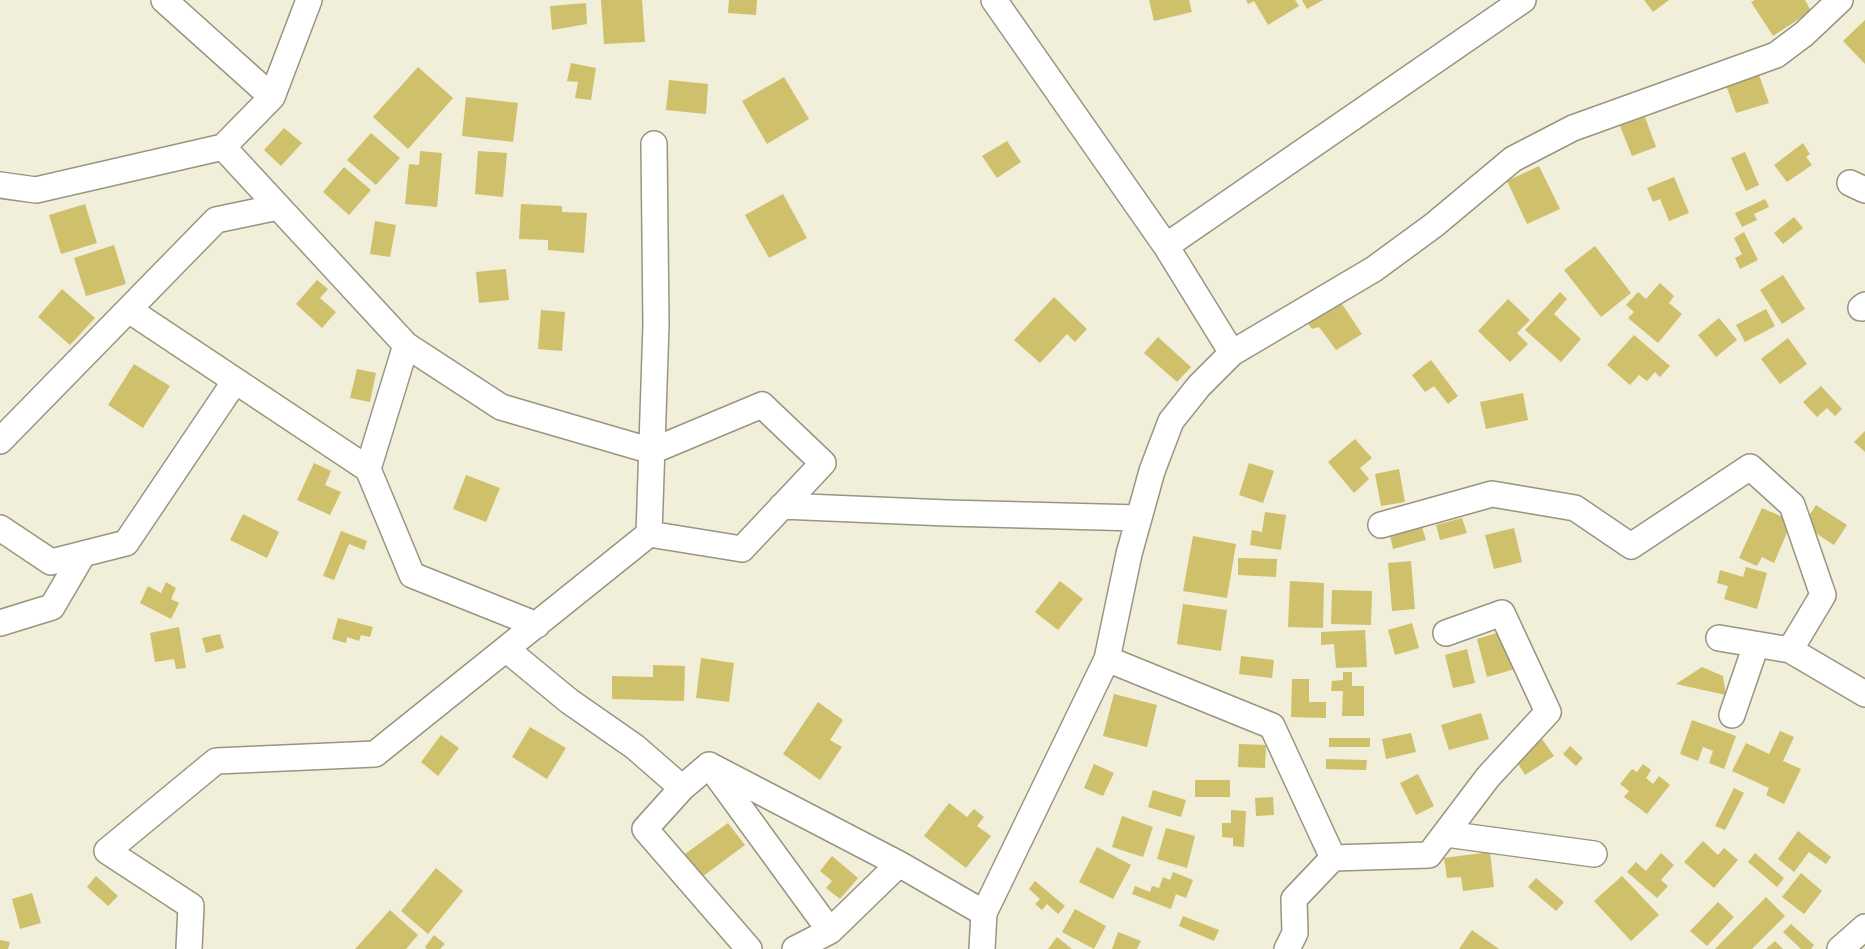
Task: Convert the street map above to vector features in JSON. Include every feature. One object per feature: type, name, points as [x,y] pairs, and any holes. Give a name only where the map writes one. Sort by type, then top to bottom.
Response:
[{"type":"street","points":[[164,0],[272,97]]},
{"type":"street","points":[[0,186],[36,190],[222,147],[272,97],[309,0]]},
{"type":"street","points":[[994,0],[1166,246],[1232,353]]},
{"type":"street","points":[[1166,246],[1523,0]]},
{"type":"street","points":[[982,949],[984,913],[1107,659],[1129,554],[1152,471],[1171,421],[1199,386],[1232,353],[1374,269],[1434,224],[1513,159],[1574,128],[1776,55],[1804,34],[1840,0]]},
{"type":"street","points":[[649,534],[656,326],[654,144]]},
{"type":"street","points":[[189,949],[191,906],[107,851],[216,761],[375,754],[649,534],[742,549],[823,463],[762,405],[652,451],[501,407],[406,345],[222,147]]},
{"type":"street","points":[[0,441],[216,220],[278,207]]},
{"type":"street","points":[[129,310],[368,469],[412,575],[536,625]]},
{"type":"street","points":[[368,469],[406,345]]},
{"type":"street","points":[[0,528],[51,562],[126,543],[235,380]]},
{"type":"street","points":[[1380,525],[1492,494],[1574,508],[1631,546],[1750,467],[1792,505],[1823,595],[1790,650]]},
{"type":"street","points":[[782,506],[1139,518]]},
{"type":"street","points":[[0,624],[52,607],[83,554]]},
{"type":"street","points":[[1287,949],[1295,933],[1294,899],[1333,858],[1429,854],[1488,777],[1548,712],[1502,613],[1446,633]]},
{"type":"street","points":[[1719,638],[1790,650],[1865,694]]},
{"type":"street","points":[[1732,715],[1756,645]]},
{"type":"street","points":[[506,649],[569,701],[635,747],[682,788]]},
{"type":"street","points":[[1107,659],[1272,726],[1333,858]]},
{"type":"street","points":[[709,765],[899,864],[984,913]]},
{"type":"street","points":[[709,765],[682,788],[645,829],[749,949]]},
{"type":"street","points":[[709,765],[830,931]]},
{"type":"street","points":[[1446,834],[1594,854]]},
{"type":"street","points":[[795,949],[830,931],[899,864]]},
{"type":"street","points":[[1840,949],[1865,927]]},
{"type":"building","points":[[601,0],[642,0],[645,42],[604,44]]},
{"type":"building","points":[[729,0],[757,0],[756,15],[728,13]]},
{"type":"building","points":[[1149,0],[1189,0],[1192,12],[1154,21]]},
{"type":"building","points":[[1246,0],[1295,0],[1299,6],[1268,25],[1254,1],[1248,4]]},
{"type":"building","points":[[1302,0],[1323,0],[1307,9]]},
{"type":"building","points":[[1644,0],[1669,0],[1653,12]]},
{"type":"building","points":[[1755,0],[1805,0],[1811,11],[1773,36],[1751,2]]},
{"type":"building","points":[[586,3],[587,24],[552,30],[550,6]]},
{"type":"building","points":[[1865,20],[1865,64],[1843,41]]},
{"type":"building","points":[[571,63],[596,68],[591,100],[575,98],[578,82],[567,81]]},
{"type":"building","points":[[418,67],[453,98],[408,149],[373,117]]},
{"type":"building","points":[[1759,75],[1769,103],[1736,113],[1726,85]]},
{"type":"building","points":[[784,77],[809,119],[767,144],[742,101]]},
{"type":"building","points":[[669,80],[708,84],[706,114],[666,110]]},
{"type":"building","points":[[466,97],[518,103],[513,142],[462,136]]},
{"type":"building","points":[[1645,117],[1656,147],[1632,156],[1620,126]]},
{"type":"building","points":[[284,128],[302,143],[281,166],[264,150]]},
{"type":"building","points":[[371,133],[400,158],[376,185],[347,160]]},
{"type":"building","points":[[1007,141],[1021,162],[997,178],[982,156]]},
{"type":"building","points":[[1803,143],[1810,154],[1806,157],[1812,165],[1787,182],[1774,165]]},
{"type":"building","points":[[420,151],[442,153],[437,207],[405,204],[409,164],[419,165]]},
{"type":"building","points":[[478,151],[507,153],[503,197],[475,194]]},
{"type":"building","points":[[1745,152],[1759,185],[1746,191],[1731,158]]},
{"type":"building","points":[[1539,166],[1560,209],[1527,224],[1507,181]]},
{"type":"building","points":[[344,167],[371,190],[349,215],[323,192]]},
{"type":"building","points":[[1674,177],[1689,213],[1669,221],[1660,199],[1653,202],[1647,188]]},
{"type":"building","points":[[783,194],[807,238],[769,258],[745,215]]},
{"type":"building","points":[[1765,199],[1769,207],[1754,214],[1757,220],[1742,227],[1735,213]]},
{"type":"building","points":[[85,204],[97,243],[61,254],[49,215]]},
{"type":"building","points":[[521,204],[562,206],[562,212],[587,213],[584,253],[548,250],[548,240],[519,239]]},
{"type":"building","points":[[1794,217],[1803,228],[1783,244],[1774,233]]},
{"type":"building","points":[[375,221],[396,225],[390,257],[370,254]]},
{"type":"building","points":[[1744,232],[1758,260],[1740,269],[1735,258],[1742,254],[1734,238]]},
{"type":"building","points":[[114,245],[126,284],[86,296],[74,258]]},
{"type":"building","points":[[1595,246],[1631,293],[1601,317],[1564,270]]},
{"type":"building","points":[[506,269],[509,300],[479,303],[476,272]]},
{"type":"building","points":[[1783,275],[1805,309],[1782,324],[1760,290]]},
{"type":"building","points":[[317,280],[328,289],[320,298],[336,312],[322,328],[296,304]]},
{"type":"building","points":[[1660,283],[1674,296],[1669,303],[1682,314],[1658,343],[1628,318],[1634,312],[1626,305],[1638,292],[1646,299]]},
{"type":"building","points":[[62,289],[95,318],[70,345],[38,317]]},
{"type":"building","points":[[1560,292],[1567,299],[1554,314],[1581,339],[1561,362],[1525,330]]},
{"type":"building","points":[[1054,297],[1087,329],[1075,342],[1067,334],[1040,363],[1014,340]]},
{"type":"building","points":[[1508,299],[1530,320],[1517,333],[1528,344],[1510,362],[1478,331]]},
{"type":"building","points":[[1340,301],[1362,334],[1336,350],[1319,327],[1312,329],[1306,321]]},
{"type":"building","points":[[1766,309],[1775,326],[1745,342],[1736,325]]},
{"type":"building","points":[[541,310],[565,312],[562,351],[538,349]]},
{"type":"building","points":[[1719,318],[1737,340],[1716,357],[1698,335]]},
{"type":"building","points":[[1634,335],[1670,366],[1660,377],[1655,372],[1647,381],[1639,375],[1630,385],[1607,365]]},
{"type":"building","points":[[1158,337],[1191,367],[1177,382],[1144,353]]},
{"type":"building","points":[[1788,338],[1807,364],[1780,384],[1761,359]]},
{"type":"building","points":[[1431,360],[1458,396],[1448,404],[1434,386],[1425,392],[1412,375]]},
{"type":"building","points":[[134,364],[170,386],[143,428],[108,405]]},
{"type":"building","points":[[357,369],[376,373],[370,402],[350,398]]},
{"type":"building","points":[[1821,386],[1842,409],[1835,416],[1827,408],[1817,417],[1803,402]]},
{"type":"building","points":[[1523,393],[1528,420],[1486,429],[1480,402]]},
{"type":"building","points":[[1865,431],[1865,452],[1854,442]]},
{"type":"building","points":[[1355,439],[1372,458],[1360,468],[1369,479],[1354,493],[1328,462]]},
{"type":"building","points":[[314,463],[331,471],[325,485],[341,492],[330,515],[297,500]]},
{"type":"building","points":[[1249,463],[1274,471],[1263,503],[1239,495]]},
{"type":"building","points":[[1399,469],[1405,502],[1381,506],[1375,474]]},
{"type":"building","points":[[466,475],[500,488],[486,522],[453,509]]},
{"type":"building","points":[[1816,505],[1847,525],[1834,545],[1803,525]]},
{"type":"building","points":[[1762,508],[1792,521],[1774,563],[1762,557],[1757,566],[1739,558]]},
{"type":"building","points":[[1265,512],[1286,515],[1281,550],[1250,545],[1252,530],[1262,532]]},
{"type":"building","points":[[243,514],[279,532],[267,558],[230,540]]},
{"type":"building","points":[[1462,518],[1467,533],[1440,540],[1436,525]]},
{"type":"building","points":[[1422,527],[1426,540],[1393,549],[1390,536]]},
{"type":"building","points":[[1514,528],[1522,562],[1494,569],[1485,535]]},
{"type":"building","points":[[341,531],[367,541],[364,550],[349,544],[334,580],[323,576]]},
{"type":"building","points":[[1193,536],[1236,544],[1227,598],[1183,591]]},
{"type":"building","points":[[1238,558],[1277,559],[1276,577],[1238,575]]},
{"type":"building","points":[[1411,561],[1415,609],[1392,611],[1388,563]]},
{"type":"building","points":[[1746,567],[1767,573],[1757,609],[1724,599],[1728,586],[1717,583],[1720,570],[1743,577]]},
{"type":"building","points":[[1060,581],[1083,599],[1058,630],[1035,612]]},
{"type":"building","points":[[1290,581],[1324,583],[1323,628],[1288,627]]},
{"type":"building","points":[[166,582],[176,588],[171,599],[179,603],[171,619],[140,603],[148,586],[161,593]]},
{"type":"building","points":[[1332,590],[1372,591],[1371,625],[1331,624]]},
{"type":"building","points":[[1183,604],[1227,610],[1221,651],[1177,644]]},
{"type":"building","points":[[338,618],[373,627],[370,637],[361,635],[359,641],[347,637],[346,643],[332,639]]},
{"type":"building","points":[[1412,623],[1419,648],[1395,655],[1388,630]]},
{"type":"building","points":[[179,627],[186,668],[176,669],[174,659],[155,662],[150,633]]},
{"type":"building","points":[[1365,630],[1367,667],[1336,668],[1334,644],[1321,645],[1321,632]]},
{"type":"building","points":[[1503,631],[1515,669],[1487,677],[1477,639]]},
{"type":"building","points":[[220,634],[224,648],[206,653],[202,638]]},
{"type":"building","points":[[1467,649],[1475,683],[1453,688],[1445,655]]},
{"type":"building","points":[[1241,656],[1274,660],[1272,678],[1239,674]]},
{"type":"building","points":[[701,658],[734,663],[729,702],[696,698]]},
{"type":"building","points":[[653,665],[685,666],[684,701],[612,699],[612,676],[653,677]]},
{"type":"building","points":[[1702,667],[1723,676],[1726,695],[1676,684]]},
{"type":"building","points":[[1343,672],[1352,672],[1352,686],[1364,686],[1364,716],[1342,716],[1343,691],[1331,691],[1332,681],[1343,680]]},
{"type":"building","points":[[1292,679],[1309,679],[1309,702],[1326,702],[1326,718],[1291,717]]},
{"type":"building","points":[[1114,694],[1157,705],[1147,747],[1103,736]]},
{"type":"building","points":[[818,702],[843,720],[830,740],[842,747],[820,780],[783,754]]},
{"type":"building","points":[[1481,713],[1489,739],[1449,750],[1441,725]]},
{"type":"building","points":[[1692,720],[1736,736],[1724,769],[1709,763],[1713,751],[1703,747],[1698,761],[1680,754]]},
{"type":"building","points":[[530,727],[566,748],[547,779],[512,757]]},
{"type":"building","points":[[1780,731],[1794,737],[1783,761],[1801,769],[1784,804],[1766,795],[1769,788],[1732,771],[1746,743],[1769,754]]},
{"type":"building","points":[[1411,733],[1416,752],[1386,759],[1382,739]]},
{"type":"building","points":[[441,735],[459,748],[438,776],[421,762]]},
{"type":"building","points":[[1329,738],[1370,738],[1370,747],[1329,747]]},
{"type":"building","points":[[1542,739],[1554,756],[1525,775],[1514,757]]},
{"type":"building","points":[[1239,744],[1266,745],[1265,768],[1238,767]]},
{"type":"building","points":[[1570,746],[1583,758],[1576,766],[1563,754]]},
{"type":"building","points":[[1326,759],[1367,760],[1366,770],[1326,769]]},
{"type":"building","points":[[1094,764],[1114,773],[1103,796],[1084,788]]},
{"type":"building","points":[[1643,764],[1651,770],[1646,778],[1653,784],[1659,776],[1670,785],[1647,814],[1624,797],[1629,791],[1620,784],[1632,769],[1637,772]]},
{"type":"building","points":[[1418,774],[1434,806],[1416,815],[1400,783]]},
{"type":"building","points":[[1195,780],[1230,780],[1230,797],[1195,797]]},
{"type":"building","points":[[1734,788],[1744,793],[1725,830],[1715,826]]},
{"type":"building","points":[[1153,790],[1186,800],[1181,817],[1148,807]]},
{"type":"building","points":[[1273,797],[1274,815],[1256,816],[1255,798]]},
{"type":"building","points":[[949,803],[967,817],[974,809],[984,817],[977,826],[991,836],[966,868],[924,836]]},
{"type":"building","points":[[1231,810],[1246,811],[1244,847],[1233,846],[1233,838],[1222,837],[1222,823],[1231,823]]},
{"type":"building","points":[[1122,816],[1153,827],[1143,857],[1112,847]]},
{"type":"building","points":[[728,823],[745,845],[702,877],[685,854]]},
{"type":"building","points":[[1166,828],[1195,836],[1187,868],[1157,859]]},
{"type":"building","points":[[1798,831],[1831,857],[1826,864],[1809,852],[1794,872],[1778,859]]},
{"type":"building","points":[[1703,841],[1718,855],[1724,848],[1738,860],[1714,888],[1684,862]]},
{"type":"building","points":[[1097,847],[1131,865],[1113,899],[1079,882]]},
{"type":"building","points":[[1490,852],[1494,887],[1463,891],[1461,877],[1447,878],[1444,858]]},
{"type":"building","points":[[1661,853],[1674,865],[1661,880],[1668,886],[1657,898],[1627,872],[1636,862],[1646,871]]},
{"type":"building","points":[[1755,853],[1784,878],[1777,887],[1748,862]]},
{"type":"building","points":[[832,856],[858,878],[840,899],[826,888],[832,881],[820,871]]},
{"type":"building","points":[[436,868],[463,891],[428,934],[401,911]]},
{"type":"building","points":[[1173,872],[1193,880],[1186,898],[1176,894],[1171,909],[1132,894],[1135,886],[1150,892],[1152,886],[1159,888],[1163,877],[1170,880]]},
{"type":"building","points":[[1801,873],[1822,891],[1804,914],[1782,897]]},
{"type":"building","points":[[96,876],[118,896],[108,906],[87,887]]},
{"type":"building","points":[[1622,876],[1659,915],[1631,941],[1594,901]]},
{"type":"building","points":[[1536,878],[1564,902],[1556,911],[1528,887]]},
{"type":"building","points":[[1035,881],[1065,906],[1058,914],[1047,904],[1042,910],[1035,904],[1040,899],[1029,889]]},
{"type":"building","points":[[32,893],[41,923],[20,929],[12,899]]},
{"type":"building","points":[[1766,897],[1785,916],[1752,949],[1715,949]]},
{"type":"building","points":[[1718,902],[1734,917],[1707,946],[1690,931]]},
{"type":"building","points":[[1075,909],[1106,926],[1094,949],[1062,932]]},
{"type":"building","points":[[390,910],[418,935],[406,949],[355,949]]},
{"type":"building","points":[[1183,916],[1219,930],[1214,941],[1179,926]]},
{"type":"building","points":[[1791,924],[1814,945],[1811,949],[1801,949],[1783,932]]},
{"type":"building","points":[[1472,930],[1499,949],[1459,949]]},
{"type":"building","points":[[1118,932],[1141,941],[1137,949],[1112,949]]},
{"type":"building","points":[[434,935],[445,944],[440,949],[427,949],[425,947]]},
{"type":"building","points":[[1057,937],[1072,949],[1048,949]]},
{"type":"building","points":[[0,940],[10,942],[8,949],[0,949]]},
{"type":"building","points":[[1775,941],[1783,949],[1766,949]]}]
